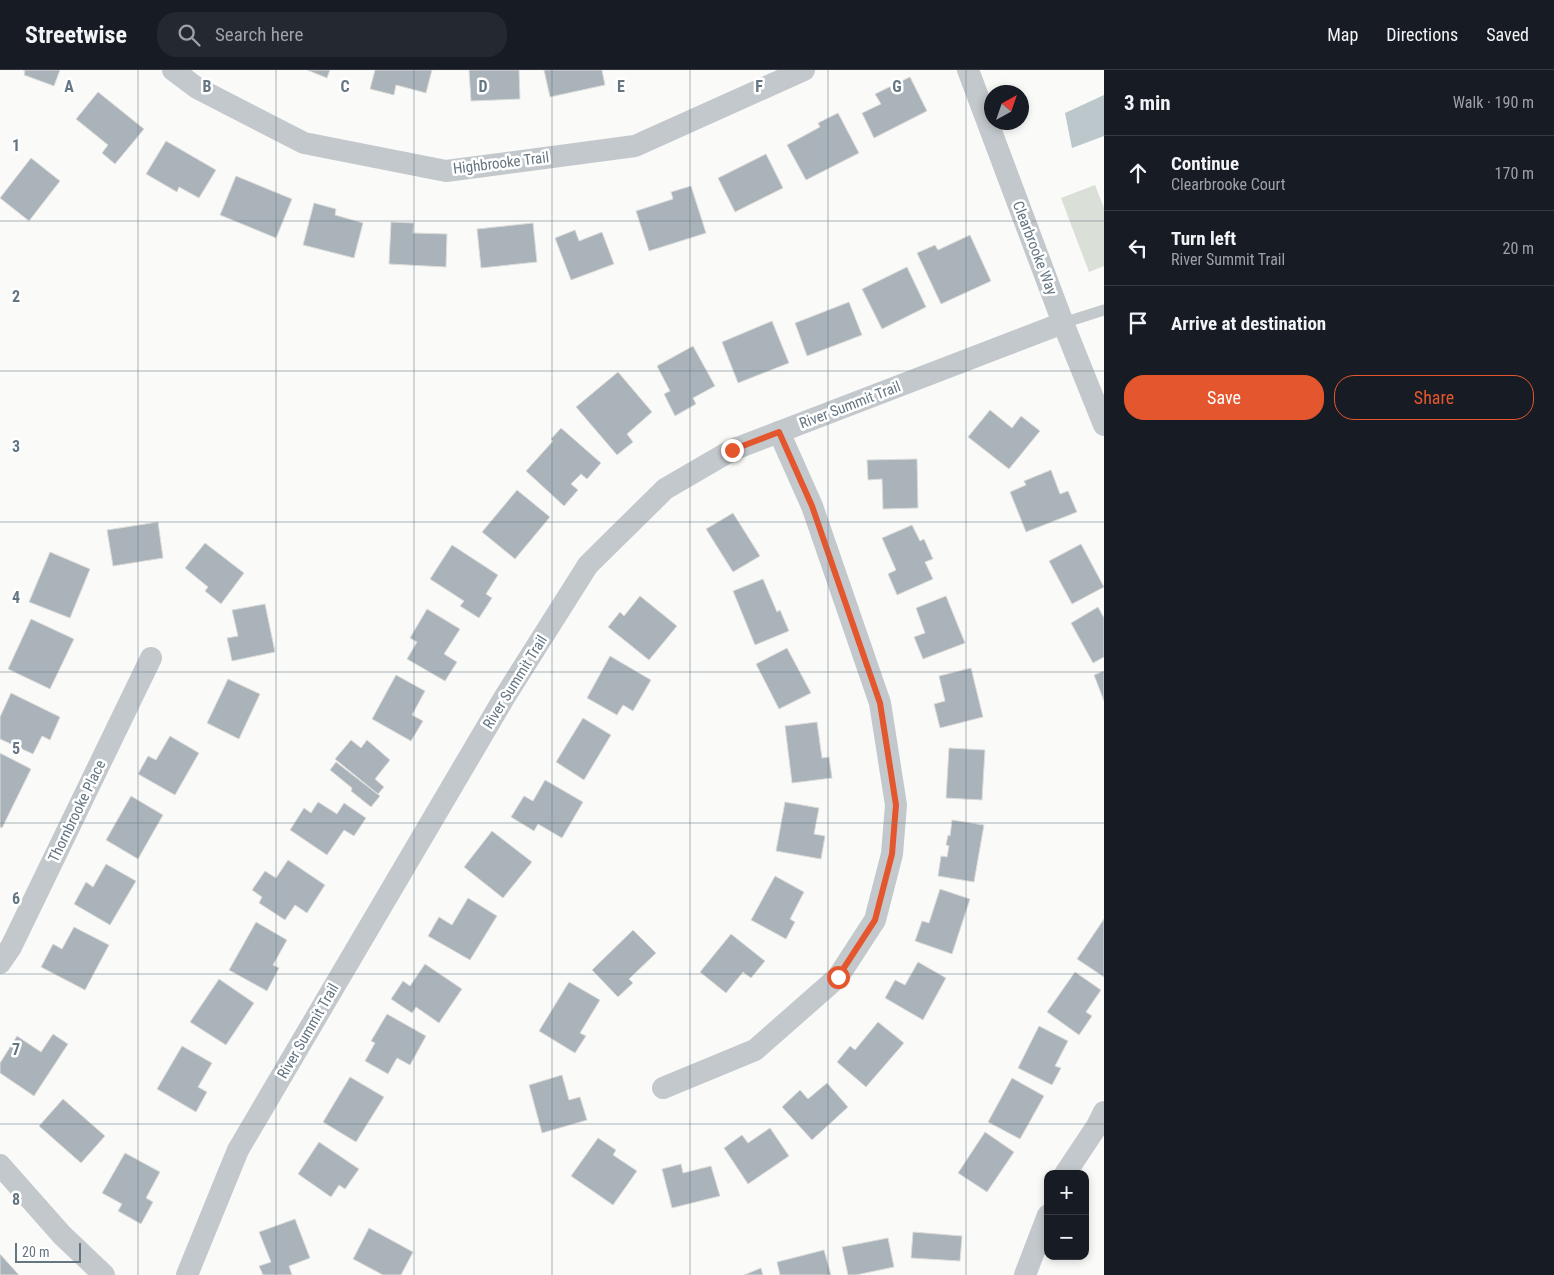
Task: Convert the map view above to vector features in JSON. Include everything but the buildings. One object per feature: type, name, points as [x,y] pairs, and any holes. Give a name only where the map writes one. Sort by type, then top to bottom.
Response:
[{"type":"street","name":"Highbrooke Trail","points":[[174,70],[196,88],[304,143],[446,171],[635,146],[804,70]]},
{"type":"street","name":"Clearbrooke Way","points":[[968,70],[1104,425]]},
{"type":"street","name":"River Summit Trail","points":[[187,1275],[238,1150],[504,698],[588,565],[665,489],[732,450],[1063,322]]},
{"type":"street","points":[[663,1088],[755,1050],[838,977],[875,920],[892,854],[896,805],[880,703],[812,506],[779,432]]},
{"type":"street","name":"Thornbrooke Place","points":[[0,963],[11,947],[151,658]]},
{"type":"street","points":[[1068,1170],[1102,1123]]},
{"type":"street","points":[[0,1165],[62,1235],[104,1275]]},
{"type":"street","points":[[1025,1275],[1044,1225]]},
{"type":"lane","points":[[1063,322],[1104,310]]},
{"type":"shaded area","points":[[1104,95],[1104,136],[1072,148],[1065,113]]},
{"type":"shaded area","points":[[1095,185],[1104,208],[1104,266],[1089,272],[1061,198]]},
{"type":"route","points":[[732,450],[779,432],[812,506],[880,703],[896,805],[892,854],[875,920],[838,977]]}]
